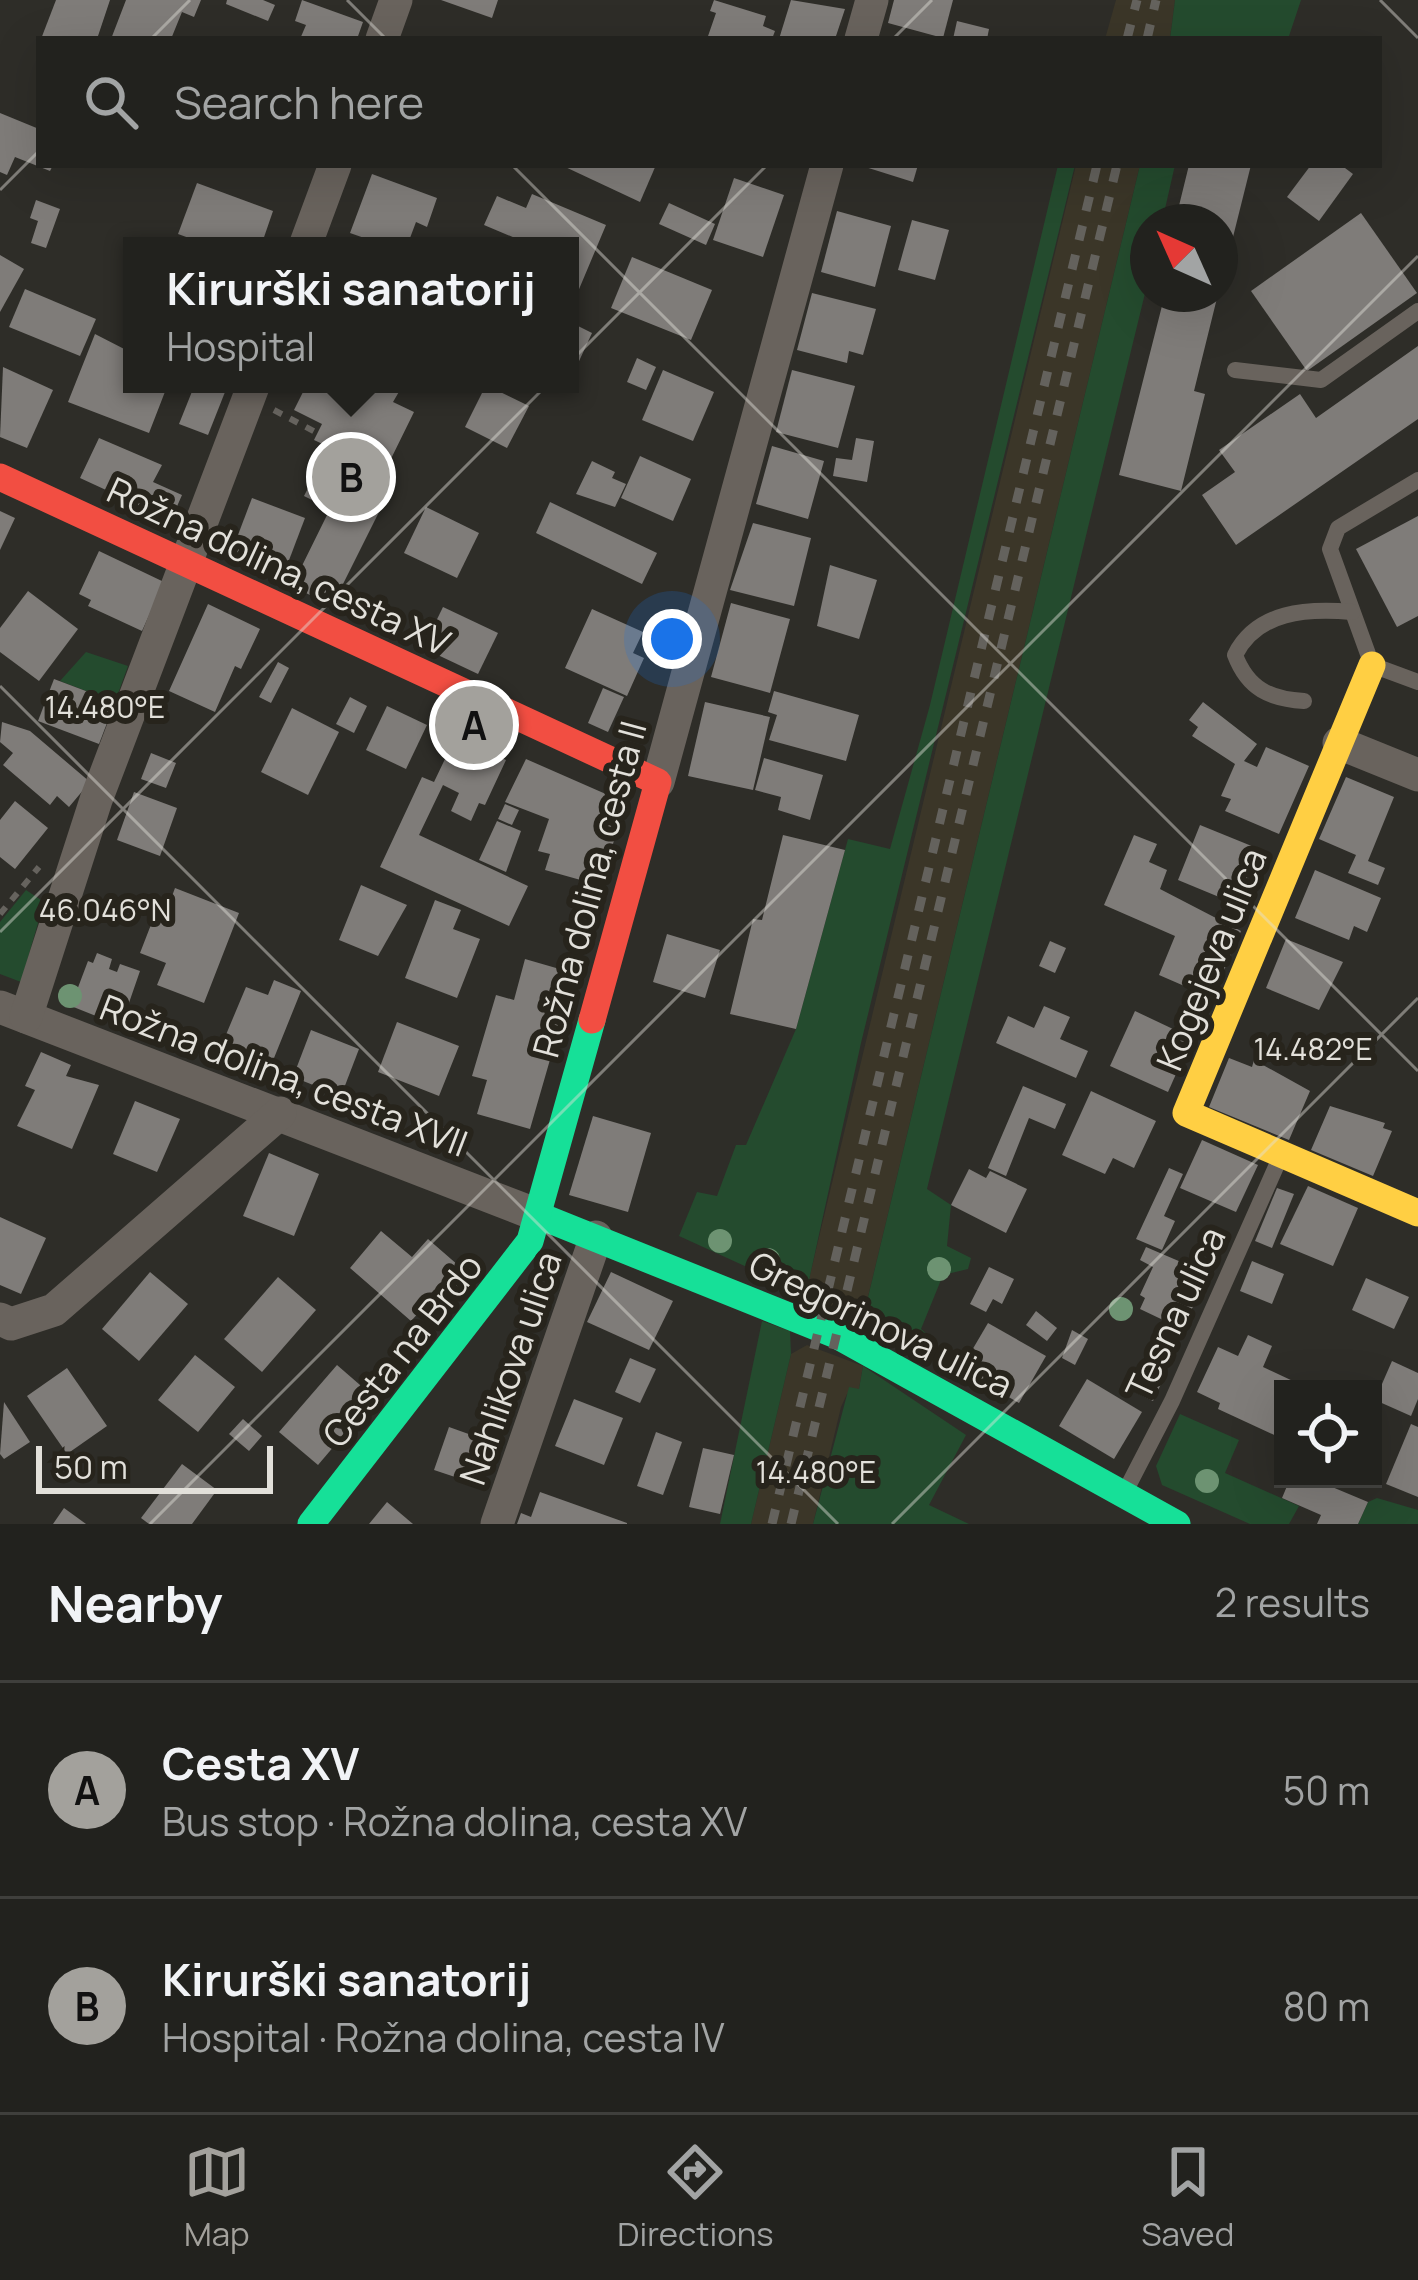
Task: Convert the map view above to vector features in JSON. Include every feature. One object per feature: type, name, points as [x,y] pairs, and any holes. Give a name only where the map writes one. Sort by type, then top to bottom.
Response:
[{"type":"street","points":[[862,36],[872,0]]},
{"type":"street","points":[[308,237],[334,168]]},
{"type":"street","name":"Rožna dolina, cesta II","points":[[540,1216],[825,168]]},
{"type":"street","points":[[13,1012],[251,393]]},
{"type":"street","name":"Rožna dolina, cesta XV","points":[[0,477],[658,782]]},
{"type":"street","name":"Kogejeva ulica","points":[[1372,665],[1186,1113],[1418,1213]]},
{"type":"street","points":[[1339,743],[1418,775]]},
{"type":"street","name":"Rožna dolina, cesta XVII","points":[[13,1012],[540,1216]]},
{"type":"street","points":[[0,1319],[11,1324],[54,1310],[280,1113]]},
{"type":"street","name":"Gregorinova ulica","points":[[540,1216],[836,1335],[967,1402],[1122,1497],[1177,1524]]},
{"type":"street","name":"Cesta na Brdo","points":[[311,1524],[517,1262],[540,1216]]},
{"type":"street","name":"Nahlikova ulica","points":[[497,1524],[596,1237]]},
{"type":"lane","points":[[1235,370],[1321,380],[1418,311]]},
{"type":"lane","points":[[1418,479],[1338,528],[1330,549],[1372,665],[1418,682]]},
{"type":"lane","points":[[1304,701],[1273,699],[1244,676],[1235,655],[1245,635],[1280,615],[1352,612]]},
{"type":"lane","name":"Tesna ulica","points":[[1122,1497],[1172,1401],[1282,1154]]},
{"type":"path","points":[[255,393],[317,433]]},
{"type":"shaded area","points":[[1116,0],[1175,0],[1170,36],[1106,36]]},
{"type":"shaded area","points":[[1075,168],[1139,168],[862,1322],[818,1301],[820,1293],[809,1279]]},
{"type":"shaded area","points":[[807,1345],[863,1366],[859,1389],[847,1394],[841,1407],[813,1524],[751,1524],[791,1354]]},
{"type":"green space","points":[[1175,0],[1301,0],[1289,36],[1170,36]]},
{"type":"green space","points":[[1057,168],[1074,168],[861,1043],[806,1294],[679,1236],[697,1192],[717,1196],[736,1145],[746,1145],[796,1029],[848,839],[890,849],[930,705]]},
{"type":"green space","points":[[1139,168],[1174,168],[1166,204],[1131,204]]},
{"type":"green space","points":[[1130,207],[1130,312],[1140,312],[927,1189],[951,1205],[947,1246],[971,1258],[968,1269],[943,1275],[921,1329],[933,1339],[925,1348],[896,1329],[863,1318]]},
{"type":"green space","points":[[86,652],[128,666],[115,702],[60,681]]},
{"type":"green space","points":[[26,890],[44,902],[21,982],[0,974],[0,922]]},
{"type":"green space","points":[[762,1321],[790,1331],[791,1354],[751,1524],[720,1524]]},
{"type":"green space","points":[[863,1366],[966,1435],[929,1505],[969,1524],[813,1524],[849,1387],[859,1389]]},
{"type":"green space","points":[[1180,1414],[1239,1440],[1225,1473],[1299,1506],[1289,1524],[1250,1524],[1162,1485],[1156,1466]]},
{"type":"green space","points":[[1377,1498],[1418,1510],[1418,1524],[1358,1524],[1368,1502]]},
{"type":"building","points":[[56,0],[110,0],[98,36],[42,36]]},
{"type":"building","points":[[126,0],[201,0],[194,17],[182,12],[172,36],[112,36]]},
{"type":"building","points":[[227,0],[263,0],[275,5],[268,21],[226,4]]},
{"type":"building","points":[[302,0],[363,22],[358,36],[301,36],[306,25],[295,21]]},
{"type":"building","points":[[441,0],[498,0],[492,18]]},
{"type":"building","points":[[714,0],[766,16],[763,26],[775,31],[773,36],[708,36],[716,13],[710,11]]},
{"type":"building","points":[[791,0],[845,9],[836,36],[780,36]]},
{"type":"building","points":[[894,0],[953,0],[944,36],[888,23]]},
{"type":"building","points":[[957,21],[989,29],[988,36],[954,36]]},
{"type":"building","points":[[0,113],[36,128],[36,165],[15,157],[7,175],[0,172]]},
{"type":"building","points":[[567,168],[655,168],[640,202]]},
{"type":"building","points":[[869,168],[917,168],[913,182]]},
{"type":"building","points":[[1188,168],[1250,168],[1238,217],[1238,204],[1179,204]]},
{"type":"building","points":[[1309,168],[1345,168],[1353,174],[1319,221],[1287,197]]},
{"type":"building","points":[[372,174],[437,198],[427,227],[416,222],[410,237],[350,233]]},
{"type":"building","points":[[734,178],[784,195],[763,257],[713,240]]},
{"type":"building","points":[[197,183],[273,211],[264,237],[178,234]]},
{"type":"building","points":[[532,194],[606,225],[579,289],[579,237],[513,237],[484,225],[497,196],[526,208]]},
{"type":"building","points":[[36,200],[60,209],[46,248],[31,243],[38,221],[30,218]]},
{"type":"building","points":[[669,203],[715,224],[706,245],[659,224]]},
{"type":"building","points":[[837,211],[891,226],[875,287],[821,272]]},
{"type":"building","points":[[1361,213],[1417,293],[1307,371],[1251,291]]},
{"type":"building","points":[[912,220],[949,230],[935,280],[898,270]]},
{"type":"building","points":[[0,255],[24,269],[0,312]]},
{"type":"building","points":[[632,257],[712,290],[691,340],[611,308]]},
{"type":"building","points":[[25,289],[96,319],[80,356],[9,327]]},
{"type":"building","points":[[812,293],[876,309],[863,355],[849,351],[847,363],[797,350]]},
{"type":"building","points":[[1160,312],[1214,312],[1194,391],[1205,394],[1181,491],[1119,475]]},
{"type":"building","points":[[579,326],[592,333],[579,361]]},
{"type":"building","points":[[95,334],[123,348],[123,393],[165,393],[149,433],[68,402]]},
{"type":"building","points":[[1418,346],[1418,419],[1236,545],[1202,495],[1235,472],[1219,450],[1300,394],[1316,418]]},
{"type":"building","points":[[637,358],[656,367],[646,390],[627,382]]},
{"type":"building","points":[[3,367],[53,390],[27,448],[0,437]]},
{"type":"building","points":[[663,370],[714,392],[693,441],[642,420]]},
{"type":"building","points":[[792,370],[855,386],[838,448],[776,432]]},
{"type":"building","points":[[191,393],[225,393],[208,435],[179,424]]},
{"type":"building","points":[[302,393],[398,393],[393,402],[414,412],[383,475],[395,480],[332,606],[292,586],[330,509],[304,496],[329,447],[314,440],[322,424],[294,410]]},
{"type":"building","points":[[482,393],[502,393],[529,406],[507,448],[465,427]]},
{"type":"building","points":[[99,438],[162,465],[153,482],[182,495],[171,520],[80,478]]},
{"type":"building","points":[[856,438],[874,441],[867,482],[833,476],[836,458],[852,460]]},
{"type":"building","points":[[772,446],[824,461],[808,519],[756,504]]},
{"type":"building","points":[[640,456],[691,479],[673,521],[621,498]]},
{"type":"building","points":[[592,461],[615,472],[612,478],[626,484],[615,507],[576,494]]},
{"type":"building","points":[[252,498],[305,518],[283,576],[230,556]]},
{"type":"building","points":[[550,502],[657,553],[642,584],[536,533]]},
{"type":"building","points":[[426,507],[479,533],[457,578],[404,553]]},
{"type":"building","points":[[0,511],[15,518],[0,550]]},
{"type":"building","points":[[1418,516],[1418,616],[1397,627],[1356,549]]},
{"type":"building","points":[[753,523],[811,538],[794,606],[730,590]]},
{"type":"building","points":[[99,551],[164,582],[142,631],[88,606],[91,600],[79,594]]},
{"type":"building","points":[[830,565],[877,580],[859,639],[817,626]]},
{"type":"building","points":[[28,591],[78,629],[39,681],[0,652],[0,628]]},
{"type":"building","points":[[731,603],[790,619],[770,693],[711,677]]},
{"type":"building","points":[[208,604],[260,629],[241,669],[235,666],[215,712],[169,691]]},
{"type":"building","points":[[443,607],[498,633],[478,674],[423,648]]},
{"type":"building","points":[[592,609],[643,632],[633,653],[644,658],[627,696],[565,668]]},
{"type":"building","points":[[278,662],[289,668],[271,703],[259,697]]},
{"type":"building","points":[[54,679],[115,702],[99,744],[38,721]]},
{"type":"building","points":[[603,688],[624,697],[608,732],[588,723]]},
{"type":"building","points":[[774,691],[859,715],[846,761],[769,740],[777,715],[768,712]]},
{"type":"building","points":[[350,697],[367,706],[354,733],[336,724]]},
{"type":"building","points":[[705,702],[770,717],[753,790],[688,776]]},
{"type":"building","points":[[1203,702],[1257,744],[1244,761],[1257,767],[1266,747],[1309,766],[1279,834],[1225,811],[1231,799],[1221,796],[1235,764],[1192,736],[1198,727],[1189,720]]},
{"type":"building","points":[[387,706],[427,725],[406,769],[366,750]]},
{"type":"building","points":[[292,708],[339,732],[308,795],[261,772]]},
{"type":"building","points":[[2,722],[30,731],[90,782],[69,807],[57,796],[50,805],[3,765],[13,753],[0,742]]},
{"type":"building","points":[[456,736],[506,760],[485,805],[479,803],[471,821],[451,811],[459,793],[443,785],[419,835],[528,886],[509,926],[380,867],[422,777],[434,782]]},
{"type":"building","points":[[151,753],[176,763],[166,788],[141,779]]},
{"type":"building","points":[[764,758],[823,775],[810,820],[778,810],[781,797],[755,790]]},
{"type":"building","points":[[526,759],[624,802],[602,886],[545,870],[550,854],[538,851],[549,819],[505,802]]},
{"type":"building","points":[[1346,777],[1394,797],[1368,861],[1385,868],[1378,885],[1348,873],[1356,855],[1319,839]]},
{"type":"building","points":[[134,792],[177,808],[160,856],[117,840]]},
{"type":"building","points":[[15,801],[48,828],[15,869],[0,857],[0,820]]},
{"type":"building","points":[[505,804],[519,810],[512,825],[498,819]]},
{"type":"building","points":[[497,821],[521,831],[506,872],[479,860]]},
{"type":"building","points":[[1200,825],[1259,849],[1236,904],[1178,880]]},
{"type":"building","points":[[783,835],[845,850],[796,1029],[730,1014],[753,919],[762,920]]},
{"type":"building","points":[[1134,835],[1157,844],[1149,862],[1167,870],[1160,889],[1241,931],[1212,998],[1159,975],[1175,936],[1104,905]]},
{"type":"building","points":[[1315,870],[1381,898],[1367,932],[1354,926],[1349,940],[1295,918]]},
{"type":"building","points":[[361,885],[407,905],[378,956],[339,940]]},
{"type":"building","points":[[175,888],[239,913],[204,1003],[157,985],[166,963],[140,953],[159,904],[168,907]]},
{"type":"building","points":[[435,900],[461,910],[453,929],[480,939],[457,998],[405,978]]},
{"type":"building","points":[[667,934],[720,950],[705,998],[653,982]]},
{"type":"building","points":[[1286,939],[1343,962],[1319,1010],[1266,988]]},
{"type":"building","points":[[1050,941],[1066,948],[1055,973],[1039,966]]},
{"type":"building","points":[[97,953],[112,959],[109,969],[117,972],[120,964],[140,971],[121,1026],[71,1006],[88,961],[93,963]]},
{"type":"building","points":[[525,959],[563,970],[561,977],[573,980],[530,1129],[477,1114],[487,1080],[472,1076],[496,995],[514,1000]]},
{"type":"building","points":[[274,980],[301,991],[272,1063],[220,1049],[246,987],[268,995]]},
{"type":"building","points":[[1044,1006],[1070,1017],[1060,1039],[1088,1051],[1076,1078],[996,1043],[1008,1016],[1034,1028]]},
{"type":"building","points":[[1135,1011],[1192,1038],[1168,1092],[1110,1066]]},
{"type":"building","points":[[397,1022],[459,1046],[439,1096],[378,1072]]},
{"type":"building","points":[[311,1030],[359,1049],[341,1096],[293,1077]]},
{"type":"building","points":[[41,1052],[71,1065],[66,1076],[99,1085],[72,1149],[17,1126],[35,1090],[25,1086]]},
{"type":"building","points":[[1229,1058],[1252,1067],[1254,1060],[1310,1091],[1289,1140],[1209,1107]]},
{"type":"building","points":[[1023,1086],[1066,1104],[1055,1129],[1029,1118],[1006,1176],[988,1168]]},
{"type":"building","points":[[1091,1091],[1156,1121],[1134,1168],[1113,1158],[1105,1174],[1062,1155]]},
{"type":"building","points":[[135,1101],[180,1119],[157,1172],[113,1154]]},
{"type":"building","points":[[1330,1106],[1385,1123],[1383,1128],[1392,1131],[1373,1176],[1311,1150]]},
{"type":"building","points":[[593,1116],[651,1133],[628,1212],[569,1195]]},
{"type":"building","points":[[1202,1140],[1258,1165],[1236,1212],[1180,1188]]},
{"type":"building","points":[[269,1153],[319,1174],[294,1236],[243,1216]]},
{"type":"building","points":[[1169,1168],[1183,1174],[1164,1216],[1175,1221],[1162,1250],[1136,1239]]},
{"type":"building","points":[[969,1169],[986,1178],[990,1171],[1027,1189],[1006,1233],[951,1205]]},
{"type":"building","points":[[1308,1186],[1358,1208],[1333,1266],[1280,1244]]},
{"type":"building","points":[[1277,1188],[1294,1194],[1272,1248],[1255,1241]]},
{"type":"building","points":[[0,1217],[46,1238],[21,1294],[0,1285]]},
{"type":"building","points":[[381,1231],[412,1257],[428,1239],[474,1279],[438,1320],[424,1307],[411,1321],[350,1268]]},
{"type":"building","points":[[1146,1247],[1209,1274],[1182,1329],[1140,1309],[1145,1298],[1140,1295],[1153,1267],[1140,1260]]},
{"type":"building","points":[[1252,1261],[1284,1274],[1272,1304],[1240,1291]]},
{"type":"building","points":[[989,1267],[1014,1279],[1002,1304],[993,1299],[986,1312],[970,1304]]},
{"type":"building","points":[[150,1272],[188,1304],[139,1361],[102,1329]]},
{"type":"building","points":[[611,1272],[673,1301],[649,1350],[587,1322]]},
{"type":"building","points":[[278,1277],[316,1310],[262,1372],[224,1339]]},
{"type":"building","points":[[1366,1278],[1409,1297],[1394,1329],[1352,1310]]},
{"type":"building","points":[[1036,1311],[1057,1328],[1047,1341],[1026,1325]]},
{"type":"building","points":[[988,1323],[1046,1356],[1019,1403],[961,1369]]},
{"type":"building","points":[[1072,1330],[1088,1339],[1075,1365],[1062,1358]]},
{"type":"building","points":[[1248,1335],[1272,1346],[1263,1367],[1291,1380],[1274,1380],[1274,1435],[1218,1409],[1220,1403],[1197,1392],[1218,1347],[1238,1356]]},
{"type":"building","points":[[195,1355],[235,1387],[198,1432],[158,1400]]},
{"type":"building","points":[[630,1358],[656,1369],[640,1403],[615,1392]]},
{"type":"building","points":[[1392,1361],[1418,1373],[1418,1399],[1411,1416],[1382,1403],[1382,1384]]},
{"type":"building","points":[[1144,1363],[1166,1373],[1153,1401],[1131,1390]]},
{"type":"building","points":[[337,1365],[375,1398],[318,1465],[279,1432]]},
{"type":"building","points":[[67,1368],[107,1426],[67,1454],[27,1396]]},
{"type":"building","points":[[1087,1379],[1142,1412],[1114,1459],[1059,1426]]},
{"type":"building","points":[[574,1399],[623,1418],[604,1465],[555,1446]]},
{"type":"building","points":[[4,1402],[30,1442],[4,1459],[0,1454]]},
{"type":"building","points":[[243,1419],[262,1436],[249,1451],[229,1434]]},
{"type":"building","points":[[1411,1424],[1418,1427],[1418,1497],[1386,1484]]},
{"type":"building","points":[[449,1427],[491,1442],[476,1484],[434,1470]]},
{"type":"building","points":[[656,1432],[682,1442],[663,1495],[637,1486]]},
{"type":"building","points":[[703,1448],[734,1455],[720,1514],[689,1507]]},
{"type":"building","points":[[182,1464],[217,1490],[192,1524],[149,1524],[141,1518]]},
{"type":"building","points":[[1286,1488],[1335,1488],[1368,1502],[1358,1524],[1317,1524],[1321,1515],[1282,1498]]},
{"type":"building","points":[[540,1492],[627,1524],[517,1524],[521,1513],[531,1517]]},
{"type":"building","points":[[387,1502],[413,1524],[369,1524]]},
{"type":"building","points":[[64,1508],[86,1524],[53,1524]]},
{"type":"railway","points":[[1128,36],[1137,0]]},
{"type":"railway","points":[[1148,36],[1156,0]]},
{"type":"railway","points":[[772,1524],[1096,168]]},
{"type":"railway","points":[[791,1524],[1116,168]]},
{"type":"traffic: fast","points":[[311,1524],[530,1241],[592,1020]]},
{"type":"traffic: fast","points":[[540,1216],[836,1335],[1177,1524]]},
{"type":"traffic: slow","points":[[1372,665],[1186,1113],[1418,1213]]},
{"type":"traffic: jam","points":[[0,477],[658,782],[592,1020]]},
{"type":"place","name":"Kirurški sanatorij","points":[[351,477]]},
{"type":"place","name":"Cesta XV","points":[[474,725]]}]
